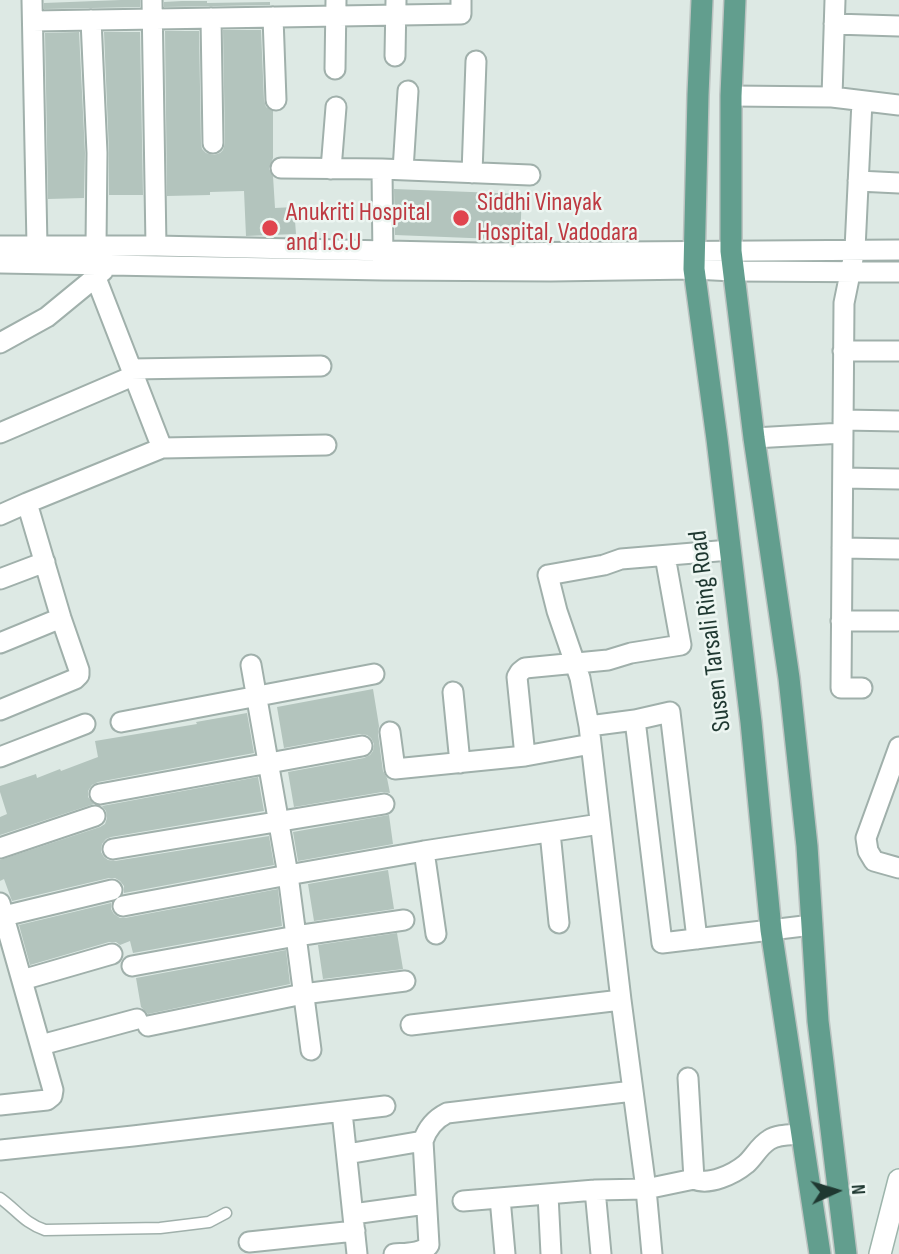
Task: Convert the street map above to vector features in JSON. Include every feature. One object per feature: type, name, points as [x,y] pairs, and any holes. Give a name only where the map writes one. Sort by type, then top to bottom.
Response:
[{"type":"main road","name":"Susen Tarsali Ring Road","points":[[702,0],[694,260],[751,722],[771,930],[820,1254]]},
{"type":"main road","points":[[735,0],[731,96],[732,261],[754,438],[789,678],[807,846],[818,1021],[846,1254]]},
{"type":"street","points":[[32,0],[37,245]]},
{"type":"street","points":[[33,21],[152,9],[213,12],[396,7],[461,14],[461,0]]},
{"type":"street","points":[[832,97],[835,0]]},
{"type":"street","points":[[395,56],[396,7]]},
{"type":"street","points":[[335,69],[337,8]]},
{"type":"street","points":[[152,9],[156,246]]},
{"type":"street","points":[[275,11],[276,100]]},
{"type":"street","points":[[213,12],[213,143]]},
{"type":"street","points":[[93,13],[97,153],[96,245]]},
{"type":"street","points":[[834,24],[899,26]]},
{"type":"street","points":[[472,173],[476,61]]},
{"type":"street","points":[[403,170],[408,91]]},
{"type":"street","points":[[731,96],[832,97],[899,105]]},
{"type":"street","points":[[862,100],[855,249],[844,303],[841,621],[841,688],[862,688]]},
{"type":"street","points":[[331,169],[336,107]]},
{"type":"street","points":[[281,168],[530,175]]},
{"type":"street","points":[[382,169],[383,261]]},
{"type":"street","points":[[858,181],[899,183]]},
{"type":"street","points":[[0,246],[156,246],[551,271],[694,260],[851,272],[899,272]]},
{"type":"street","points":[[0,343],[47,317],[113,264],[123,246]]},
{"type":"street","points":[[732,261],[855,249],[899,250]]},
{"type":"street","points":[[0,263],[383,261]]},
{"type":"street","points":[[96,278],[162,448]]},
{"type":"street","points":[[844,351],[899,351]]},
{"type":"street","points":[[0,433],[132,372],[321,366]]},
{"type":"street","points":[[754,438],[899,421]]},
{"type":"street","points":[[0,514],[162,448],[326,445]]},
{"type":"street","points":[[843,478],[899,479]]},
{"type":"street","points":[[0,710],[79,675],[27,503]]},
{"type":"street","points":[[842,548],[899,549]]},
{"type":"street","points":[[652,1254],[590,735],[580,678],[548,575],[604,565],[621,559],[730,550]]},
{"type":"street","points":[[525,756],[517,677],[525,668],[608,660],[631,653],[681,645],[665,556]]},
{"type":"street","points":[[0,579],[45,562]]},
{"type":"street","points":[[0,643],[61,618]]},
{"type":"street","points":[[841,621],[897,621]]},
{"type":"street","points":[[251,664],[288,875],[311,1050]]},
{"type":"street","points":[[121,722],[374,674]]},
{"type":"street","points":[[453,692],[460,763]]},
{"type":"street","points":[[390,732],[395,769],[525,756],[635,720],[670,712],[697,939]]},
{"type":"street","points":[[635,720],[662,943],[812,925]]},
{"type":"street","points":[[0,757],[85,724]]},
{"type":"street","points":[[100,794],[362,746]]},
{"type":"street","points":[[899,747],[866,838],[868,851],[874,861],[899,868]]},
{"type":"street","points":[[113,849],[384,804]]},
{"type":"street","points":[[0,848],[95,816]]},
{"type":"street","points":[[0,1105],[47,1100],[52,1096],[53,1090],[2,910],[118,898],[288,875],[600,824]]},
{"type":"street","points":[[550,832],[559,923]]},
{"type":"street","points":[[424,852],[436,934]]},
{"type":"street","points":[[132,966],[296,936],[404,920]]},
{"type":"street","points":[[22,980],[112,954]]},
{"type":"street","points":[[41,1045],[142,1023],[303,994],[405,982]]},
{"type":"street","points":[[411,1025],[621,999]]},
{"type":"street","points":[[688,1078],[695,1179]]},
{"type":"street","points":[[394,1254],[421,1251],[429,1245],[423,1142],[434,1121],[447,1113],[633,1091]]},
{"type":"street","points":[[0,1150],[385,1106]]},
{"type":"street","points":[[342,1112],[357,1254]]},
{"type":"street","points":[[463,1201],[646,1189],[695,1179],[710,1182],[746,1164],[768,1140],[777,1136],[802,1134]]},
{"type":"street","points":[[346,1154],[423,1142]]},
{"type":"street","points":[[880,1254],[899,1180]]},
{"type":"street","points":[[596,1191],[601,1254]]},
{"type":"street","points":[[548,1195],[551,1254]]},
{"type":"street","points":[[500,1198],[505,1254]]},
{"type":"street","points":[[250,1242],[354,1223],[426,1204]]},
{"type":"lane","points":[[0,1198],[32,1226],[45,1230],[160,1228],[209,1222],[226,1213]]},
{"type":"building","points":[[140,0],[140,7],[44,9],[44,3]]},
{"type":"building","points":[[164,2],[270,2],[270,5],[164,7]]},
{"type":"building","points":[[223,30],[261,30],[264,100],[266,107],[273,111],[273,158],[269,169],[273,176],[275,208],[294,207],[296,234],[246,236],[244,191],[167,196],[165,31],[199,31],[201,143],[206,153],[214,155],[223,150],[225,143]]},
{"type":"building","points":[[79,32],[85,153],[84,198],[48,199],[45,33]]},
{"type":"building","points":[[104,32],[140,32],[143,195],[109,195]]},
{"type":"building","points":[[394,189],[522,194],[520,240],[395,235]]},
{"type":"building","points":[[373,689],[383,771],[390,793],[382,792],[294,807],[288,772],[364,758],[373,751],[374,744],[367,735],[360,734],[284,748],[277,707]]},
{"type":"building","points":[[247,713],[254,753],[98,782],[88,791],[88,797],[94,804],[0,835],[0,817],[7,814],[0,786],[36,774],[37,778],[60,769],[61,771],[98,757],[95,741]]},
{"type":"building","points":[[258,777],[264,811],[111,837],[102,844],[101,852],[108,860],[115,861],[269,836],[274,865],[124,893],[124,886],[120,881],[109,878],[12,901],[4,879],[0,881],[0,860],[100,827],[105,824],[107,818],[102,806]]},
{"type":"building","points":[[389,815],[393,844],[298,861],[293,832]]},
{"type":"building","points":[[388,870],[394,909],[314,921],[308,884]]},
{"type":"building","points":[[278,889],[282,926],[133,953],[130,941],[120,945],[109,942],[30,965],[19,925],[111,903],[114,914],[125,918]]},
{"type":"building","points":[[397,933],[403,969],[323,979],[318,945]]},
{"type":"building","points":[[286,950],[290,984],[148,1014],[141,1007],[136,978]]},
{"type":"place","name":"Siddhi Vinayak Hospital, Vadodara","points":[[461,218]]},
{"type":"place","name":"Anukriti Hospital and I.C.U","points":[[270,228]]}]
